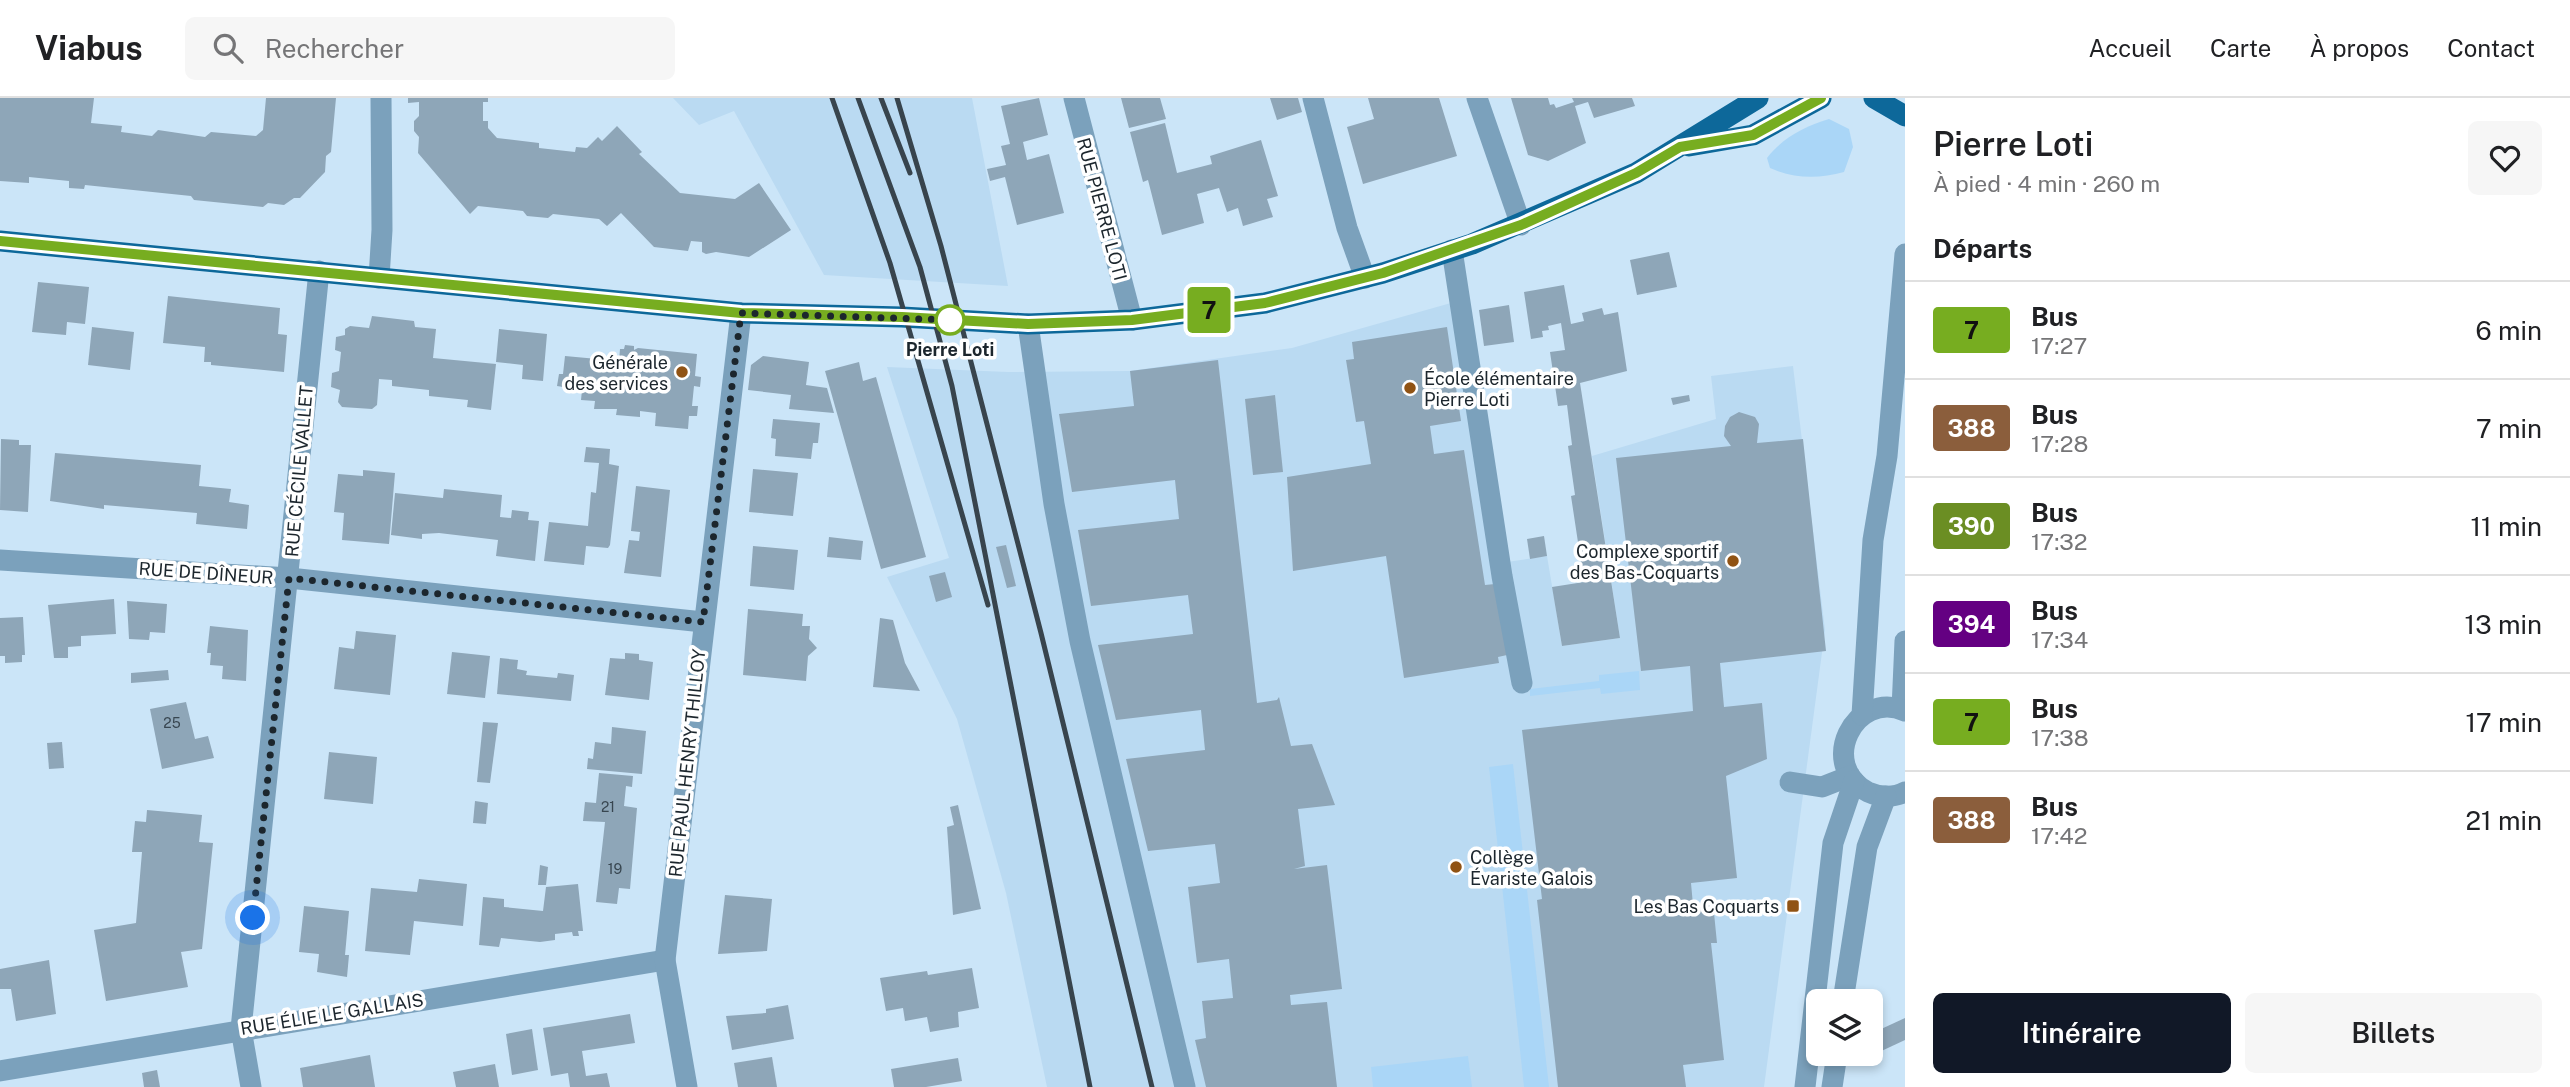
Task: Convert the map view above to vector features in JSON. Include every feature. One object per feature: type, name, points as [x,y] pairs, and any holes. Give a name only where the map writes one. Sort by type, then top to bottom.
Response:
[{"type":"main road","points":[[0,242],[741,313],[902,317],[1028,324],[1132,320],[1265,303],[1365,278],[1452,250],[1521,225],[1636,173],[1758,98]]},
{"type":"main road","points":[[1680,147],[1753,135],[1821,98]]},
{"type":"main road","points":[[1874,98],[1905,116]]},
{"type":"street","points":[[379,278],[381,98]]},
{"type":"street","name":"RUE PIERRE LOTI","points":[[1074,98],[1132,320]]},
{"type":"street","points":[[1313,98],[1347,228],[1365,278]]},
{"type":"street","points":[[1478,98],[1521,225]]},
{"type":"street","points":[[1452,250],[1497,549],[1522,682]]},
{"type":"street","points":[[1862,715],[1873,540],[1887,456],[1905,254]]},
{"type":"street","name":"RUE CÉCILE VALLET","points":[[251,1087],[241,1029],[319,271]]},
{"type":"street","name":"RUE PAUL HENRY THILLOY","points":[[687,1087],[665,960],[741,313]]},
{"type":"street","points":[[1028,324],[1055,503],[1080,641],[1185,1087]]},
{"type":"street","name":"RUE DE DÎNEUR","points":[[0,560],[289,578],[703,622]]},
{"type":"street","points":[[1845,989],[1867,847],[1895,794],[1874,794],[1852,778],[1844,763],[1845,736],[1862,715],[1874,709],[1903,710],[1905,641]]},
{"type":"street","points":[[1790,782],[1822,787],[1852,778]]},
{"type":"street","points":[[1805,1087],[1833,843],[1852,778]]},
{"type":"street","name":"RUE ÉLIE LE GALLAIS","points":[[0,1071],[665,960]]},
{"type":"street","points":[[1832,1087],[1835,1066]]},
{"type":"shaded area","points":[[673,98],[972,98],[1008,286],[824,275],[734,111],[699,125]]},
{"type":"shaded area","points":[[1829,119],[1849,129],[1853,147],[1844,172],[1807,177],[1770,168],[1767,158],[1780,144],[1803,129]]},
{"type":"shaded area","name":"Collège Évariste Galois","points":[[1465,299],[1507,562],[1547,556],[1562,646],[1620,638],[1592,456],[1716,419],[1711,376],[1793,366],[1825,630],[1764,1087],[1047,1087],[1006,893],[957,719],[887,577],[949,558],[887,367],[1008,372],[1130,371],[1292,348]]},
{"type":"shaded area","points":[[1639,671],[1640,690],[1601,694],[1600,688],[1530,696],[1530,689],[1599,681],[1599,675]]},
{"type":"shaded area","points":[[1513,764],[1549,1087],[1524,1087],[1489,767]]},
{"type":"shaded area","points":[[1468,1056],[1472,1087],[1373,1087],[1371,1067]]},
{"type":"building","points":[[0,98],[94,98],[91,123],[122,126],[121,132],[152,136],[158,130],[205,137],[211,132],[256,136],[263,130],[266,98],[336,98],[331,152],[326,156],[325,172],[300,198],[294,198],[284,205],[268,203],[263,207],[85,185],[84,189],[69,188],[69,181],[29,177],[29,183],[0,181]]},
{"type":"building","points":[[408,98],[488,98],[488,102],[483,102],[483,121],[488,121],[488,128],[497,138],[539,143],[539,148],[575,152],[576,147],[587,148],[598,137],[602,141],[617,126],[642,152],[639,154],[680,193],[735,199],[759,183],[791,230],[749,257],[716,252],[706,254],[702,252],[702,242],[691,241],[688,251],[654,247],[621,213],[607,226],[599,219],[553,214],[548,218],[527,216],[523,211],[478,206],[470,214],[418,153],[419,137],[414,131],[414,121],[419,116],[419,102],[408,103]]},
{"type":"building","points":[[1039,98],[1048,135],[1023,142],[1027,160],[1049,154],[1064,213],[1017,225],[1005,177],[990,181],[987,169],[1006,165],[1001,146],[1010,144],[1001,106]]},
{"type":"building","points":[[1121,98],[1160,98],[1166,119],[1129,128]]},
{"type":"building","points":[[1270,98],[1298,98],[1302,112],[1277,120]]},
{"type":"building","points":[[1368,98],[1439,98],[1457,156],[1363,184],[1347,127],[1374,119]]},
{"type":"building","points":[[1511,98],[1548,98],[1550,105],[1554,104],[1556,108],[1574,102],[1572,98],[1632,98],[1635,106],[1594,118],[1588,102],[1575,106],[1586,143],[1548,161],[1528,155]]},
{"type":"building","points":[[1165,123],[1177,173],[1212,164],[1210,156],[1261,140],[1278,196],[1267,199],[1273,217],[1243,226],[1238,208],[1227,212],[1219,188],[1197,194],[1204,223],[1162,235],[1148,180],[1143,182],[1130,132]]},
{"type":"building","points":[[1669,252],[1677,287],[1637,295],[1630,260]]},
{"type":"building","points":[[38,282],[89,287],[85,324],[67,322],[66,335],[32,332]]},
{"type":"building","points":[[1564,285],[1571,324],[1584,321],[1582,313],[1602,308],[1604,315],[1618,312],[1627,371],[1580,383],[1620,638],[1562,646],[1552,587],[1584,582],[1571,496],[1575,495],[1568,446],[1572,445],[1567,405],[1558,406],[1550,352],[1565,350],[1561,323],[1548,326],[1549,330],[1542,331],[1543,337],[1531,339],[1524,292]]},
{"type":"building","points":[[168,296],[280,308],[278,334],[287,335],[284,372],[211,365],[211,362],[204,362],[205,347],[163,343]]},
{"type":"building","points":[[1509,305],[1514,342],[1484,346],[1479,310]]},
{"type":"building","points":[[372,316],[414,321],[415,327],[436,329],[433,358],[496,364],[491,410],[467,407],[468,400],[429,396],[429,390],[392,386],[392,380],[379,379],[377,405],[372,409],[342,407],[338,402],[340,390],[331,387],[332,373],[339,371],[341,352],[335,350],[336,337],[345,335],[345,329],[350,326],[369,328]]},
{"type":"building","points":[[92,327],[134,332],[130,370],[88,365]]},
{"type":"building","points":[[1447,327],[1461,421],[1430,426],[1434,454],[1464,450],[1485,585],[1495,584],[1507,655],[1498,657],[1499,663],[1404,678],[1386,556],[1293,571],[1287,477],[1371,464],[1364,421],[1356,422],[1346,360],[1354,359],[1352,342]]},
{"type":"building","points":[[499,329],[547,334],[543,381],[522,379],[523,365],[496,362]]},
{"type":"building","points":[[625,345],[634,346],[634,350],[638,348],[697,354],[695,376],[701,377],[700,387],[694,386],[692,406],[698,406],[697,416],[689,416],[688,429],[655,426],[656,413],[640,411],[640,417],[616,415],[617,409],[594,409],[595,401],[581,400],[582,390],[557,386],[559,374],[563,374],[565,356],[619,361],[620,349],[624,349]]},
{"type":"building","points":[[763,356],[809,362],[806,385],[827,388],[834,413],[789,409],[791,395],[748,390],[751,365]]},
{"type":"building","points":[[1218,360],[1257,703],[1277,700],[1279,697],[1291,746],[1312,744],[1335,805],[1298,809],[1305,866],[1294,869],[1327,865],[1342,989],[1290,995],[1291,1005],[1327,1002],[1337,1087],[1206,1087],[1195,1040],[1206,1038],[1202,1001],[1233,998],[1229,959],[1197,963],[1188,887],[1220,883],[1215,844],[1148,851],[1126,759],[1205,750],[1201,710],[1116,720],[1098,645],[1193,634],[1188,595],[1091,606],[1078,530],[1179,519],[1175,480],[1072,492],[1059,414],[1134,406],[1130,371]]},
{"type":"building","points":[[859,362],[863,381],[876,377],[926,557],[881,569],[825,371]]},
{"type":"building","points":[[1519,375],[1521,387],[1510,388],[1509,376]]},
{"type":"building","points":[[1275,395],[1283,472],[1253,475],[1245,399]]},
{"type":"building","points":[[1689,395],[1690,401],[1673,405],[1671,398]]},
{"type":"building","points":[[1739,412],[1755,417],[1759,424],[1757,443],[1803,439],[1826,651],[1720,663],[1724,707],[1762,703],[1767,759],[1726,776],[1737,878],[1691,883],[1693,905],[1713,903],[1717,943],[1711,943],[1724,1060],[1683,1065],[1686,1087],[1558,1087],[1537,900],[1542,899],[1522,730],[1693,711],[1690,666],[1641,671],[1616,458],[1731,446],[1724,436],[1725,426],[1730,417]]},
{"type":"building","points":[[773,419],[820,423],[818,443],[813,443],[811,459],[775,456],[776,439],[771,438]]},
{"type":"building","points":[[1,439],[19,440],[19,445],[31,445],[28,512],[0,510]]},
{"type":"building","points":[[586,447],[610,449],[609,464],[619,466],[610,545],[608,548],[586,546],[584,565],[544,561],[549,522],[588,526],[591,492],[596,493],[599,463],[584,462]]},
{"type":"building","points":[[55,453],[201,465],[199,486],[231,489],[229,502],[249,505],[247,529],[196,524],[197,513],[104,505],[104,509],[50,501]]},
{"type":"building","points":[[753,469],[798,473],[793,516],[749,512]]},
{"type":"building","points":[[363,470],[395,473],[389,544],[342,540],[344,513],[334,512],[338,474],[363,476]]},
{"type":"building","points":[[636,486],[670,490],[661,577],[624,573],[629,540],[639,541],[640,532],[631,531]]},
{"type":"building","points":[[444,489],[502,495],[500,517],[511,518],[512,510],[529,512],[528,520],[539,521],[535,561],[496,556],[498,540],[439,533],[422,534],[422,539],[391,535],[395,493],[443,498]]},
{"type":"building","points":[[1544,536],[1547,556],[1530,559],[1527,539]]},
{"type":"building","points":[[829,537],[863,541],[861,560],[827,557]]},
{"type":"building","points":[[1006,545],[1016,586],[1007,588],[996,547]]},
{"type":"building","points":[[753,546],[798,550],[794,590],[750,586]]},
{"type":"building","points":[[945,572],[952,597],[936,602],[929,576]]},
{"type":"building","points":[[114,599],[116,634],[81,636],[81,646],[68,647],[68,658],[54,658],[48,605]]},
{"type":"building","points":[[127,601],[167,604],[165,633],[150,632],[149,640],[129,639]]},
{"type":"building","points":[[748,609],[803,614],[802,626],[810,626],[809,639],[817,648],[808,656],[806,681],[743,675]]},
{"type":"building","points":[[23,617],[25,655],[22,655],[22,662],[5,663],[5,656],[0,656],[0,618]]},
{"type":"building","points":[[880,618],[893,620],[905,663],[920,691],[873,687]]},
{"type":"building","points":[[210,626],[248,630],[246,681],[222,679],[223,666],[210,665],[211,653],[207,653]]},
{"type":"building","points":[[356,631],[396,635],[390,695],[334,689],[339,647],[354,649]]},
{"type":"building","points":[[452,652],[490,656],[485,698],[447,694]]},
{"type":"building","points":[[625,653],[639,654],[639,660],[653,662],[649,700],[605,695],[610,658],[625,659]]},
{"type":"building","points":[[500,658],[518,660],[517,669],[527,671],[526,675],[557,678],[558,673],[574,675],[571,701],[497,694]]},
{"type":"building","points":[[168,670],[169,680],[131,683],[131,673]]},
{"type":"building","points":[[186,702],[195,739],[208,736],[214,758],[162,769],[150,709]]},
{"type":"building","points":[[483,722],[498,723],[490,783],[477,782]]},
{"type":"building","points":[[612,727],[646,731],[642,774],[587,769],[588,758],[593,759],[595,742],[611,744]]},
{"type":"building","points":[[62,742],[64,768],[49,769],[47,743]]},
{"type":"building","points":[[329,752],[377,757],[373,804],[324,799]]},
{"type":"building","points":[[599,773],[633,776],[632,787],[626,786],[624,806],[637,808],[630,889],[619,888],[617,904],[596,902],[605,822],[583,821],[585,802],[596,803]]},
{"type":"building","points":[[475,801],[488,803],[486,824],[473,823]]},
{"type":"building","points":[[958,805],[981,909],[953,915],[947,827],[954,825],[950,807]]},
{"type":"building","points":[[147,810],[202,815],[199,842],[213,843],[202,949],[181,952],[188,987],[106,1001],[94,930],[136,923],[142,852],[132,852],[135,821],[146,822]]},
{"type":"building","points":[[540,865],[548,867],[546,885],[538,885]]},
{"type":"building","points":[[419,879],[467,884],[463,926],[414,921],[410,955],[365,951],[371,888],[417,892]]},
{"type":"building","points":[[578,884],[583,931],[578,931],[579,936],[573,936],[572,932],[555,934],[555,940],[540,942],[501,938],[499,947],[479,945],[483,897],[504,899],[504,907],[543,911],[546,887]]},
{"type":"building","points":[[725,895],[772,899],[767,951],[718,954]]},
{"type":"building","points":[[304,906],[349,911],[345,955],[349,955],[347,977],[317,972],[319,954],[299,952]]},
{"type":"building","points":[[49,960],[56,1014],[16,1021],[11,989],[0,989],[0,969]]},
{"type":"building","points":[[972,968],[979,1008],[958,1012],[959,1027],[930,1032],[927,1017],[905,1021],[903,1008],[886,1011],[880,978],[927,971],[928,975]]},
{"type":"building","points":[[788,1005],[794,1039],[732,1050],[726,1016],[766,1013],[766,1009]]},
{"type":"building","points":[[630,1014],[635,1043],[582,1051],[586,1076],[607,1073],[610,1087],[570,1087],[568,1073],[551,1076],[543,1028]]},
{"type":"building","points":[[1905,1018],[1905,1040],[1883,1050],[1883,1028]]},
{"type":"building","points":[[532,1029],[538,1070],[512,1075],[506,1034]]},
{"type":"building","points":[[370,1055],[375,1087],[303,1087],[300,1068]]},
{"type":"building","points":[[772,1057],[777,1087],[738,1087],[734,1063]]},
{"type":"building","points":[[958,1058],[962,1081],[926,1087],[894,1087],[891,1069]]},
{"type":"building","points":[[495,1064],[499,1087],[456,1087],[453,1072]]},
{"type":"building","points":[[157,1070],[160,1087],[144,1087],[142,1073]]},
{"type":"railway","points":[[832,98],[890,263],[988,605]]},
{"type":"railway","points":[[858,98],[920,267],[952,386],[1090,1087]]},
{"type":"railway","points":[[881,98],[910,173]]},
{"type":"railway","points":[[897,98],[941,246],[1041,633],[1152,1087]]},
{"type":"bus line","name":"7","points":[[0,241],[741,313],[902,317],[1028,324],[1132,320],[1265,303],[1383,273],[1521,225],[1636,173],[1680,147],[1753,135],[1821,98]]},
{"type":"place","name":"Pierre Loti","points":[[950,320]]},
{"type":"place","name":"Générale des services","points":[[682,372]]},
{"type":"place","name":"École élémentaire Pierre Loti","points":[[1410,388]]},
{"type":"place","name":"Complexe sportif des Bas-Coquarts","points":[[1733,561]]},
{"type":"place","name":"Collège Évariste Galois","points":[[1456,867]]},
{"type":"place","name":"Les Bas Coquarts","points":[[1793,906]]},
{"type":"route","points":[[253,918],[289,578],[703,622],[741,313],[950,320]]}]
